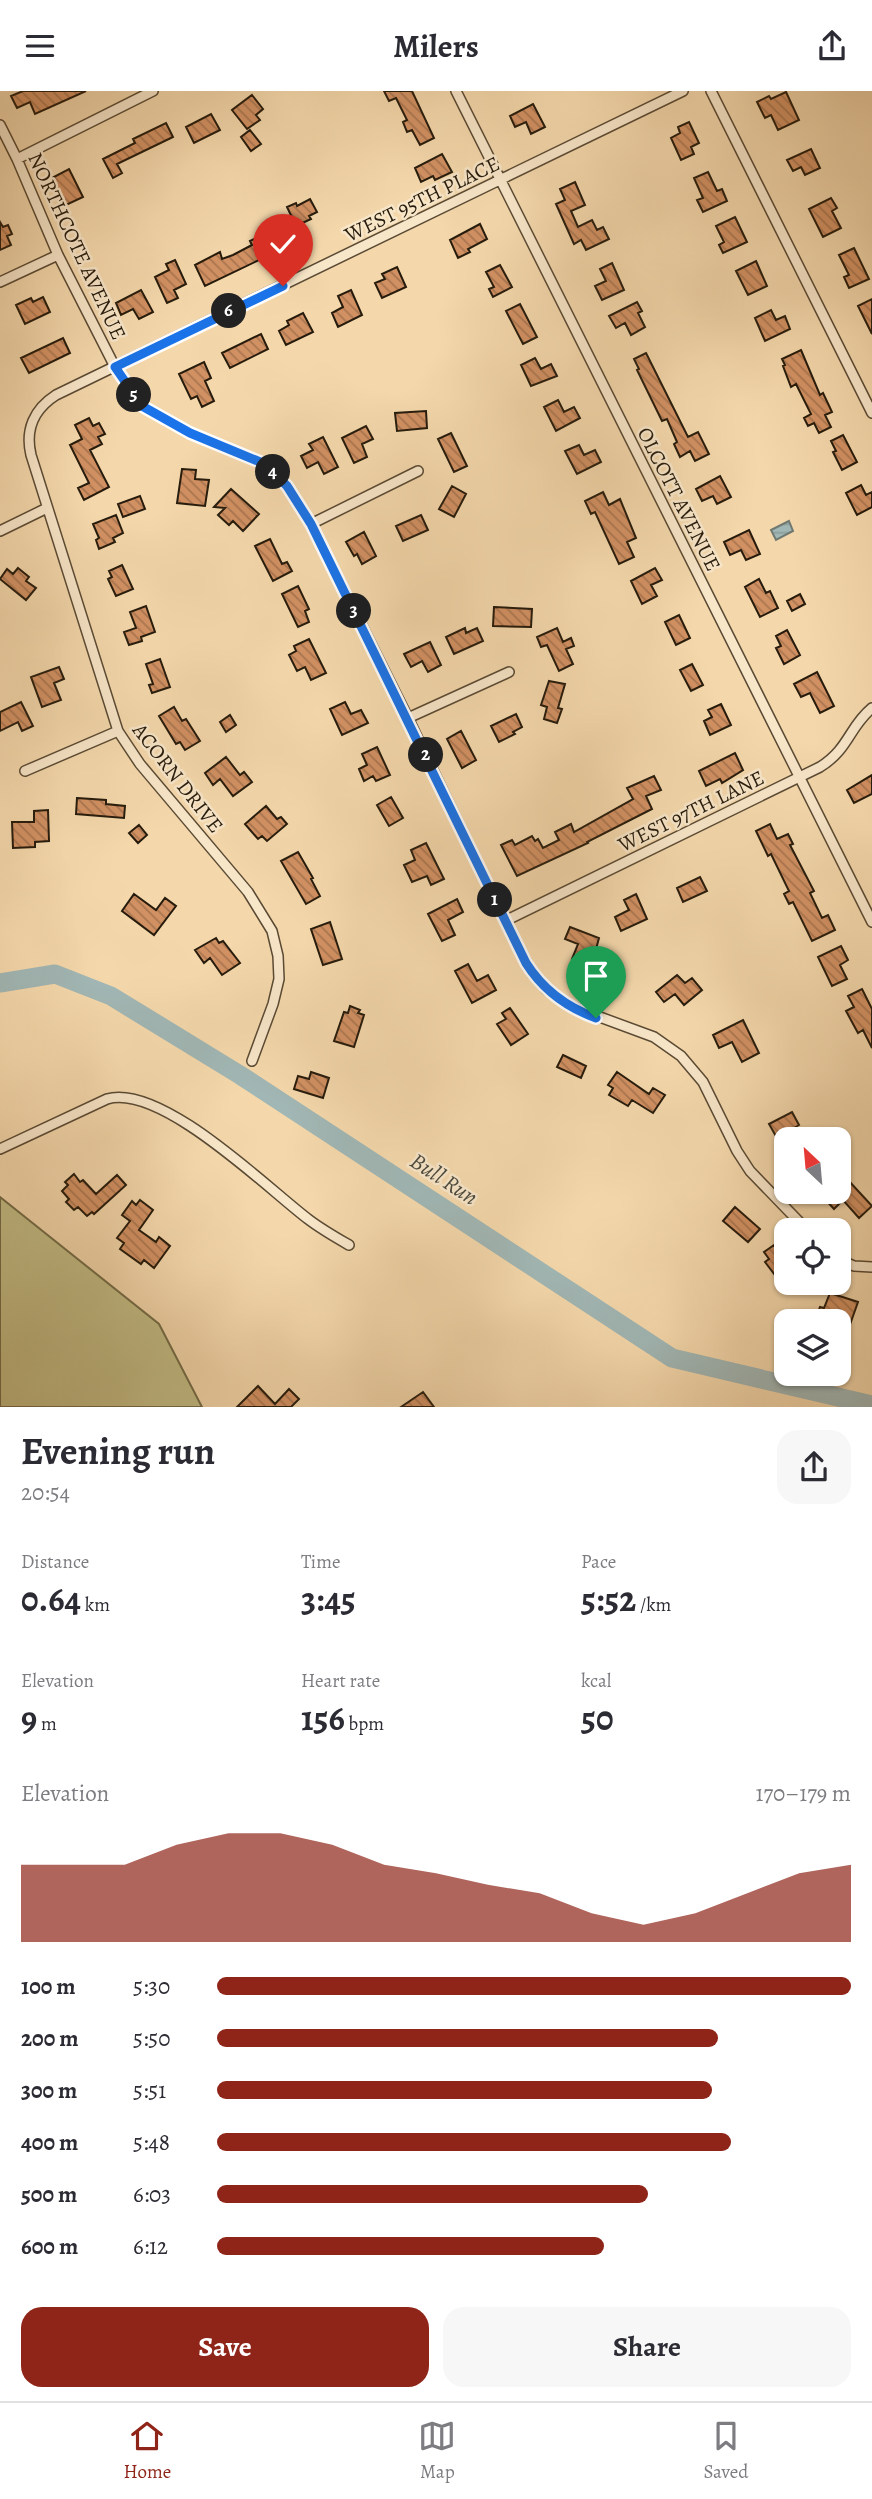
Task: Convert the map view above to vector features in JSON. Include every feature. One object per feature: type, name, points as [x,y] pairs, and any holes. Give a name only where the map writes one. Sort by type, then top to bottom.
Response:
[{"type":"street","points":[[17,159],[153,91]]},
{"type":"street","name":"OLCOTT AVENUE","points":[[456,91],[872,922]]},
{"type":"street","name":"WEST 95TH PLACE","points":[[32,422],[48,400],[683,91]]},
{"type":"street","points":[[711,91],[872,413]]},
{"type":"street","name":"NORTHCOTE AVENUE","points":[[0,125],[58,255],[115,367],[142,406],[190,433],[265,464],[287,486],[311,524],[532,973],[554,996],[579,1011],[654,1037],[673,1049],[703,1082],[744,1162],[757,1180],[795,1218]]},
{"type":"street","points":[[0,282],[58,255]]},
{"type":"street","name":"ACORN DRIVE","points":[[32,422],[29,446],[118,731],[140,764],[248,892],[272,931],[278,956],[277,990],[251,1061]]},
{"type":"street","points":[[311,524],[418,471]]},
{"type":"street","points":[[0,531],[47,508]]},
{"type":"street","points":[[408,718],[509,672]]},
{"type":"street","name":"WEST 97TH LANE","points":[[505,921],[800,778],[836,756],[872,708]]},
{"type":"street","points":[[25,771],[118,731]]},
{"type":"street","points":[[0,1149],[107,1099],[125,1095],[181,1120],[247,1167],[308,1220],[349,1245]]},
{"type":"street","points":[[851,1264],[872,1267]]},
{"type":"shaded area","points":[[0,1197],[159,1324],[202,1407],[0,1407]]},
{"type":"water","points":[[789,521],[793,531],[776,540],[771,530]]},
{"type":"building","points":[[23,91],[86,91],[35,114],[30,102],[17,108],[11,96]]},
{"type":"building","points":[[384,91],[412,91],[434,138],[420,145],[412,130],[407,132],[403,122],[407,120],[396,98],[389,101]]},
{"type":"building","points":[[786,92],[799,120],[778,130],[771,115],[765,118],[757,102]]},
{"type":"building","points":[[252,95],[263,109],[256,115],[260,120],[247,129],[232,110]]},
{"type":"building","points":[[533,104],[545,127],[531,134],[526,122],[515,127],[510,116]]},
{"type":"building","points":[[211,114],[220,130],[194,143],[186,127]]},
{"type":"building","points":[[689,122],[699,143],[691,147],[694,154],[681,160],[671,138],[680,133],[678,127]]},
{"type":"building","points":[[166,123],[173,137],[117,164],[122,173],[113,178],[103,159],[135,143],[133,139]]},
{"type":"building","points":[[250,130],[261,144],[251,151],[241,137]]},
{"type":"building","points":[[811,149],[820,168],[805,175],[801,167],[793,171],[787,160]]},
{"type":"building","points":[[442,154],[452,172],[435,180],[433,176],[421,182],[415,168]]},
{"type":"building","points":[[69,169],[83,197],[66,205],[52,178]]},
{"type":"building","points":[[708,172],[717,191],[722,189],[727,201],[703,212],[697,200],[703,198],[694,178]]},
{"type":"building","points":[[575,182],[585,205],[571,211],[578,227],[592,220],[597,230],[603,227],[609,239],[586,250],[581,240],[574,244],[556,204],[565,200],[560,189]]},
{"type":"building","points":[[831,198],[837,208],[832,211],[841,228],[823,237],[809,209]]},
{"type":"building","points":[[310,199],[317,212],[309,216],[311,219],[296,226],[287,207],[296,203],[297,206]]},
{"type":"building","points":[[735,217],[747,242],[723,253],[719,245],[724,242],[716,226]]},
{"type":"building","points":[[0,222],[3,227],[8,225],[12,234],[7,236],[11,245],[0,250]]},
{"type":"building","points":[[480,224],[487,239],[458,258],[450,240]]},
{"type":"building","points":[[264,234],[266,239],[275,235],[282,249],[205,286],[195,265],[220,252],[222,259],[233,255],[252,245],[250,241]]},
{"type":"building","points":[[854,248],[869,279],[849,288],[844,277],[849,275],[839,255]]},
{"type":"building","points":[[175,260],[186,284],[174,290],[178,298],[167,303],[155,277],[169,270],[166,264]]},
{"type":"building","points":[[756,261],[767,286],[748,295],[736,271]]},
{"type":"building","points":[[612,263],[624,290],[602,300],[595,286],[606,281],[600,269]]},
{"type":"building","points":[[500,265],[512,287],[493,297],[489,289],[494,287],[486,272]]},
{"type":"building","points":[[397,267],[406,287],[382,298],[375,283],[385,279],[382,274]]},
{"type":"building","points":[[141,290],[153,312],[139,319],[133,309],[121,315],[116,303]]},
{"type":"building","points":[[351,290],[362,315],[338,327],[332,313],[343,307],[338,296]]},
{"type":"building","points":[[43,297],[50,312],[25,324],[16,305],[31,298],[33,302]]},
{"type":"building","points":[[872,299],[872,334],[858,306]]},
{"type":"building","points":[[637,302],[642,311],[638,313],[645,327],[631,335],[625,323],[616,328],[609,316]]},
{"type":"building","points":[[520,304],[537,337],[523,344],[506,311]]},
{"type":"building","points":[[771,310],[776,320],[785,316],[790,329],[765,341],[755,318]]},
{"type":"building","points":[[303,313],[313,332],[286,345],[279,331],[289,325],[287,321]]},
{"type":"building","points":[[261,334],[268,349],[230,368],[222,353]]},
{"type":"building","points":[[63,338],[70,353],[29,373],[21,358]]},
{"type":"building","points":[[801,350],[820,395],[823,393],[832,412],[825,415],[831,427],[819,433],[814,423],[808,426],[804,418],[811,414],[796,384],[791,387],[783,366],[785,365],[782,359]]},
{"type":"building","points":[[646,353],[688,437],[698,432],[709,454],[695,461],[690,451],[680,457],[667,419],[662,421],[637,370],[639,369],[634,359]]},
{"type":"building","points":[[535,358],[541,369],[551,364],[557,376],[531,386],[521,365]]},
{"type":"building","points":[[204,362],[211,378],[205,381],[214,401],[202,407],[197,396],[191,399],[179,374]]},
{"type":"building","points":[[558,400],[564,412],[574,407],[580,418],[556,431],[544,407]]},
{"type":"building","points":[[426,411],[427,428],[397,431],[395,413]]},
{"type":"building","points":[[89,418],[93,426],[99,423],[105,434],[98,437],[102,444],[90,450],[109,487],[84,500],[78,488],[89,483],[70,445],[82,439],[75,425]]},
{"type":"building","points":[[366,426],[373,439],[362,444],[367,457],[354,463],[342,438]]},
{"type":"building","points":[[451,433],[467,466],[454,472],[438,439]]},
{"type":"building","points":[[843,435],[857,462],[842,470],[831,441]]},
{"type":"building","points":[[323,437],[338,467],[324,474],[318,462],[307,468],[301,456],[313,450],[309,444]]},
{"type":"building","points":[[579,445],[584,455],[595,450],[601,462],[577,474],[565,451]]},
{"type":"building","points":[[182,469],[196,470],[195,479],[209,480],[205,506],[177,503]]},
{"type":"building","points":[[720,476],[731,497],[717,504],[713,496],[702,501],[696,489]]},
{"type":"building","points":[[861,485],[866,495],[872,492],[872,507],[857,515],[846,493]]},
{"type":"building","points":[[452,486],[466,494],[454,517],[439,509]]},
{"type":"building","points":[[231,489],[259,514],[243,531],[233,521],[229,525],[218,515],[225,508],[214,507]]},
{"type":"building","points":[[603,492],[609,505],[620,499],[636,538],[627,542],[634,557],[619,564],[595,512],[591,514],[585,501]]},
{"type":"building","points":[[140,496],[145,509],[123,517],[118,504]]},
{"type":"building","points":[[116,515],[123,533],[113,538],[115,542],[99,549],[96,540],[99,538],[93,524]]},
{"type":"building","points":[[421,515],[428,530],[403,541],[396,526]]},
{"type":"building","points":[[749,530],[760,554],[746,560],[741,550],[730,555],[724,542]]},
{"type":"building","points":[[364,532],[376,556],[362,564],[346,542]]},
{"type":"building","points":[[270,539],[282,564],[287,562],[292,571],[273,581],[255,546]]},
{"type":"building","points":[[122,565],[133,589],[116,596],[108,579],[112,577],[109,571]]},
{"type":"building","points":[[18,568],[29,577],[26,581],[36,588],[26,600],[0,579],[7,569],[13,574]]},
{"type":"building","points":[[655,568],[662,580],[651,585],[657,596],[642,604],[631,581]]},
{"type":"building","points":[[759,579],[766,593],[770,591],[778,608],[760,617],[745,587]]},
{"type":"building","points":[[298,586],[309,609],[305,611],[309,622],[298,627],[282,594]]},
{"type":"building","points":[[800,594],[805,604],[792,611],[787,601]]},
{"type":"building","points":[[146,606],[155,632],[141,637],[142,641],[129,645],[124,632],[136,628],[130,612]]},
{"type":"building","points":[[494,607],[532,609],[531,627],[493,626]]},
{"type":"building","points":[[679,615],[690,638],[676,645],[665,622]]},
{"type":"building","points":[[465,628],[466,633],[477,628],[483,641],[454,654],[446,637]]},
{"type":"building","points":[[557,628],[563,642],[571,638],[574,646],[566,649],[573,664],[559,671],[547,645],[541,647],[537,637]]},
{"type":"building","points":[[787,630],[800,655],[784,664],[776,648],[781,646],[776,636]]},
{"type":"building","points":[[309,639],[326,673],[311,680],[305,667],[297,671],[289,655],[296,651],[294,646]]},
{"type":"building","points":[[430,642],[441,665],[428,672],[422,661],[411,667],[404,654]]},
{"type":"building","points":[[160,659],[170,687],[152,693],[149,685],[153,684],[146,664]]},
{"type":"building","points":[[692,664],[703,685],[691,691],[680,670]]},
{"type":"building","points":[[59,667],[64,679],[54,683],[61,700],[42,707],[31,677]]},
{"type":"building","points":[[817,672],[834,706],[820,713],[810,693],[801,697],[794,684]]},
{"type":"building","points":[[549,681],[565,684],[557,723],[544,719],[547,707],[541,705]]},
{"type":"building","points":[[21,702],[33,726],[22,731],[18,722],[0,731],[0,712]]},
{"type":"building","points":[[345,702],[351,714],[361,710],[368,723],[342,735],[330,709]]},
{"type":"building","points":[[721,704],[731,725],[710,735],[704,721],[712,717],[708,710]]},
{"type":"building","points":[[174,707],[182,721],[186,719],[200,741],[185,750],[180,742],[176,744],[159,716]]},
{"type":"building","points":[[516,714],[522,727],[499,742],[491,726]]},
{"type":"building","points":[[230,715],[236,725],[226,732],[220,722]]},
{"type":"building","points":[[461,731],[476,760],[462,768],[447,739]]},
{"type":"building","points":[[377,747],[390,775],[376,781],[373,776],[364,781],[359,769],[367,765],[362,754]]},
{"type":"building","points":[[735,753],[743,770],[722,783],[720,779],[706,786],[699,771]]},
{"type":"building","points":[[226,757],[240,775],[244,772],[252,782],[233,796],[220,779],[213,785],[205,773]]},
{"type":"building","points":[[872,775],[872,794],[854,803],[847,790]]},
{"type":"building","points":[[654,776],[661,790],[646,796],[652,809],[517,876],[501,845],[512,840],[515,845],[532,836],[535,841],[538,839],[543,848],[559,840],[555,832],[571,824],[574,832],[633,799],[627,788]]},
{"type":"building","points":[[391,797],[403,818],[389,826],[377,805]]},
{"type":"building","points":[[77,798],[106,800],[106,804],[125,806],[124,818],[76,814]]},
{"type":"building","points":[[266,806],[277,819],[281,817],[287,824],[267,841],[262,836],[258,839],[245,824]]},
{"type":"building","points":[[48,810],[49,841],[35,842],[35,847],[13,848],[12,822],[34,822],[34,811]]},
{"type":"building","points":[[770,824],[777,839],[788,834],[793,844],[790,845],[814,891],[810,893],[822,918],[828,915],[835,930],[812,941],[793,902],[789,904],[784,894],[789,891],[756,831]]},
{"type":"building","points":[[139,825],[147,835],[138,843],[129,833]]},
{"type":"building","points":[[426,843],[444,879],[431,885],[427,876],[412,882],[404,865],[415,860],[411,850]]},
{"type":"building","points":[[298,852],[320,896],[306,904],[281,861]]},
{"type":"building","points":[[700,877],[707,891],[683,902],[677,888]]},
{"type":"building","points":[[134,894],[156,910],[165,898],[176,906],[154,935],[122,911]]},
{"type":"building","points":[[636,894],[647,919],[621,931],[615,917],[629,910],[624,900]]},
{"type":"building","points":[[457,899],[463,912],[448,920],[455,935],[442,941],[428,914]]},
{"type":"building","points":[[330,922],[342,959],[323,965],[311,929]]},
{"type":"building","points":[[570,927],[599,938],[596,949],[602,951],[596,967],[572,959],[578,944],[565,939]]},
{"type":"building","points":[[216,938],[219,943],[223,941],[240,963],[222,975],[210,958],[204,963],[195,950]]},
{"type":"building","points":[[841,946],[848,960],[840,965],[847,979],[832,986],[818,957]]},
{"type":"building","points":[[468,964],[477,981],[488,975],[496,990],[472,1003],[455,971]]},
{"type":"building","points":[[677,975],[685,983],[692,978],[702,990],[684,1005],[675,994],[664,1002],[656,992]]},
{"type":"building","points":[[862,989],[872,1009],[872,1048],[863,1030],[858,1033],[846,1011],[854,1007],[848,996]]},
{"type":"building","points":[[350,1006],[364,1015],[354,1047],[334,1041],[344,1012],[348,1013]]},
{"type":"building","points":[[510,1008],[528,1034],[511,1045],[497,1024],[506,1019],[502,1013]]},
{"type":"building","points":[[743,1020],[759,1053],[742,1062],[732,1042],[719,1048],[713,1035]]},
{"type":"building","points":[[563,1055],[586,1066],[581,1078],[557,1067]]},
{"type":"building","points":[[311,1072],[329,1078],[323,1098],[294,1089],[298,1076],[309,1079]]},
{"type":"building","points":[[617,1072],[649,1094],[653,1088],[665,1095],[653,1113],[632,1100],[628,1106],[609,1095],[613,1088],[608,1085]]},
{"type":"building","points":[[792,1112],[799,1125],[774,1127],[774,1133],[769,1124]]},
{"type":"building","points":[[74,1174],[96,1194],[117,1175],[126,1185],[94,1214],[92,1212],[87,1216],[78,1207],[74,1210],[66,1202],[69,1199],[62,1191],[68,1185],[65,1182]]},
{"type":"building","points":[[851,1183],[872,1206],[859,1218],[847,1204],[851,1204]]},
{"type":"building","points":[[140,1200],[153,1210],[139,1230],[156,1242],[159,1237],[170,1246],[154,1268],[144,1260],[141,1264],[120,1249],[124,1243],[117,1238],[130,1221],[122,1215],[132,1201],[136,1205]]},
{"type":"building","points":[[735,1207],[760,1229],[748,1242],[723,1221]]},
{"type":"building","points":[[774,1245],[774,1274],[765,1262],[769,1259],[764,1252]]},
{"type":"building","points":[[829,1295],[858,1302],[851,1322],[851,1309],[819,1309],[824,1308]]},
{"type":"building","points":[[258,1386],[275,1404],[289,1389],[299,1399],[291,1407],[237,1407]]},
{"type":"building","points":[[423,1392],[434,1407],[401,1407]]},
{"type":"waterway","name":"Bull Run","points":[[0,983],[55,974],[111,996],[240,1075],[672,1358],[872,1405]]},
{"type":"route","points":[[283,286],[115,367],[142,406],[190,433],[265,464],[287,486],[311,524],[526,963],[554,996],[596,1018]]}]
